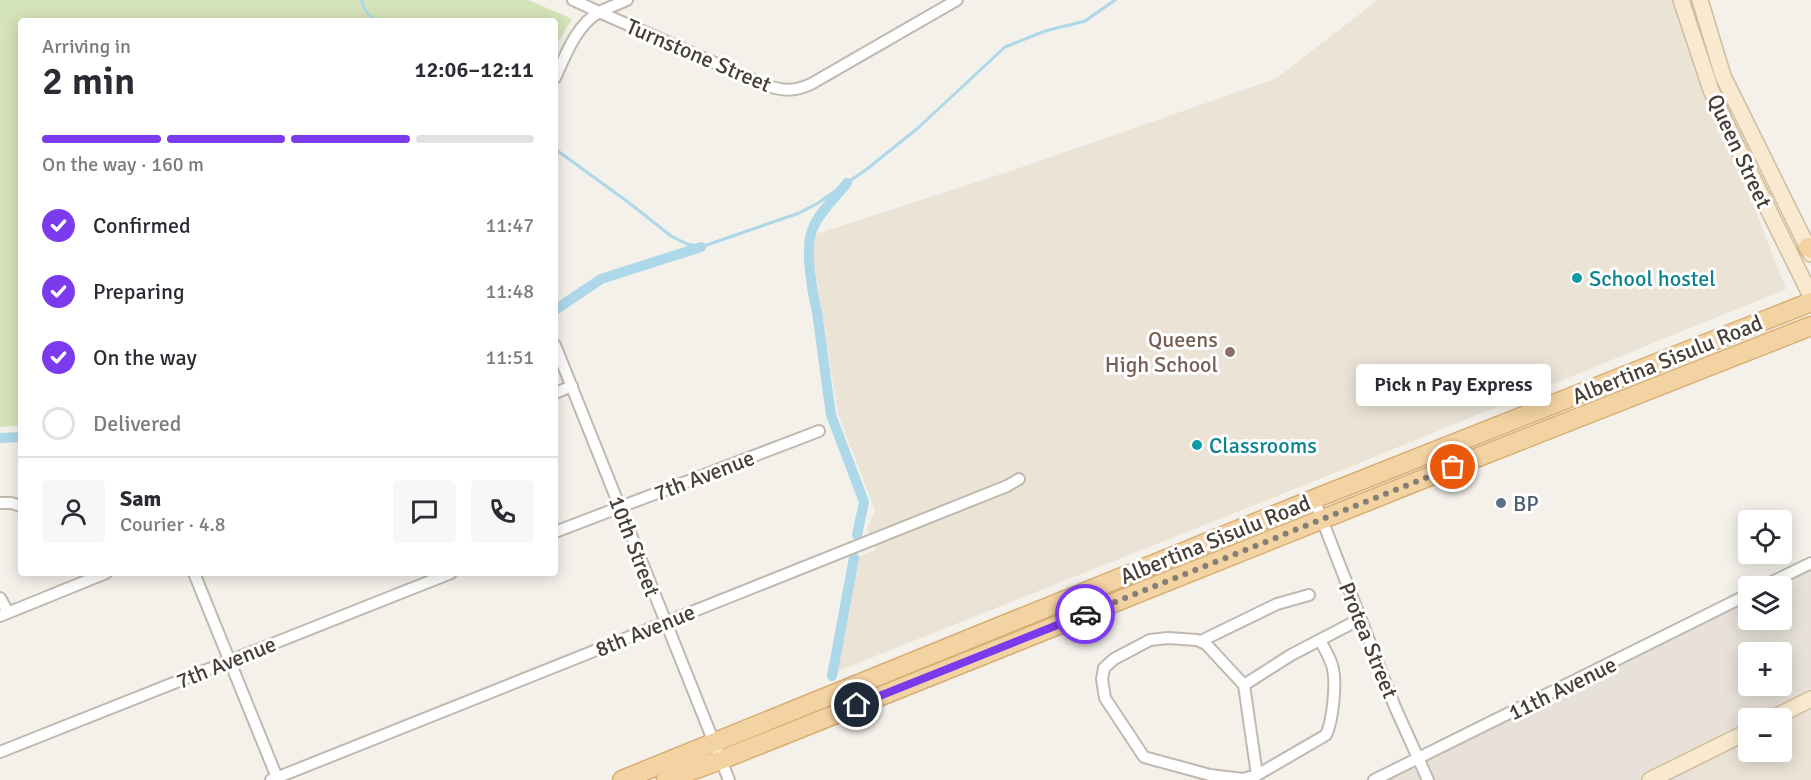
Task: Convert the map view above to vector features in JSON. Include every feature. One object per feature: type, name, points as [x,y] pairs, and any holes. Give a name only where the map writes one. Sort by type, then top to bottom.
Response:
[{"type":"main road","name":"Queen Street","points":[[1681,0],[1711,90],[1725,122],[1811,296]]},
{"type":"main road","name":"Queen Street","points":[[1700,0],[1723,76],[1810,250]]},
{"type":"main road","name":"Albertina Sisulu Road","points":[[666,780],[718,751],[1314,499],[1811,302]]},
{"type":"main road","name":"Albertina Sisulu Road","points":[[622,780],[718,751],[1321,520],[1811,326]]},
{"type":"main road","points":[[1792,708],[1811,699]]},
{"type":"main road","points":[[1650,780],[1738,736]]},
{"type":"street","name":"Turnstone Street","points":[[573,0],[765,85],[794,91],[811,84],[957,0]]},
{"type":"street","points":[[558,72],[580,28],[599,12],[627,0]]},
{"type":"street","name":"10th Street","points":[[558,352],[729,780]]},
{"type":"street","points":[[558,392],[572,386]]},
{"type":"street","name":"7th Avenue","points":[[558,531],[819,431]]},
{"type":"street","name":"8th Avenue","points":[[275,779],[1007,486],[1019,479]]},
{"type":"street","name":"Protea Street","points":[[1314,499],[1395,707],[1428,780]]},
{"type":"street","points":[[0,503],[18,505]]},
{"type":"street","points":[[1784,576],[1811,563]]},
{"type":"street","points":[[0,598],[4,614],[99,576]]},
{"type":"street","points":[[195,576],[275,779]]},
{"type":"street","name":"7th Avenue","points":[[0,752],[444,576]]},
{"type":"street","points":[[1310,595],[1277,604],[1201,641],[1150,639],[1106,665],[1102,685],[1105,698],[1144,757],[1210,775],[1243,779],[1257,775],[1322,738],[1328,730],[1334,676],[1333,667],[1320,639]]},
{"type":"street","name":"11th Avenue","points":[[1374,780],[1738,599]]},
{"type":"street","points":[[1244,685],[1320,639],[1360,619]]},
{"type":"street","points":[[1201,641],[1244,685],[1250,713],[1257,775]]},
{"type":"shaded area","name":"Queens High School","points":[[1378,0],[1673,0],[1786,289],[1352,466],[838,671],[857,557],[876,550],[867,528],[875,510],[838,414],[810,236],[1011,171],[1275,79]]},
{"type":"shaded area","points":[[1811,566],[1811,780],[1385,780],[1738,603],[1738,630],[1792,630],[1791,576]]},
{"type":"shaded area","points":[[1811,709],[1811,780],[1688,780],[1684,771],[1738,744],[1738,762],[1792,762],[1792,718]]},
{"type":"green space","points":[[0,0],[528,0],[572,19],[558,42],[558,18],[18,18],[18,425],[0,427]]},
{"type":"waterway","points":[[361,0],[367,13],[373,18]]},
{"type":"waterway","points":[[558,151],[671,236],[687,244],[701,247],[799,213],[818,203],[867,169],[918,128],[1005,47],[1045,31],[1085,21],[1115,0]]},
{"type":"waterway","points":[[847,183],[816,222],[810,236],[809,257],[831,415],[864,502],[857,535]]},
{"type":"waterway","points":[[558,308],[601,279],[701,247]]},
{"type":"waterway","points":[[0,438],[18,437]]},
{"type":"waterway","points":[[832,676],[854,558]]},
{"type":"way so far","points":[[1085,614],[1453,467]]},
{"type":"place","name":"School hostel","points":[[1577,278]]},
{"type":"place","name":"Queens High School","points":[[1230,352]]},
{"type":"place","name":"Classrooms","points":[[1197,445]]},
{"type":"place","name":"Pick n Pay Express","points":[[1453,467]]},
{"type":"place","name":"BP","points":[[1501,503]]},
{"type":"route","points":[[857,705],[1085,614]]}]
